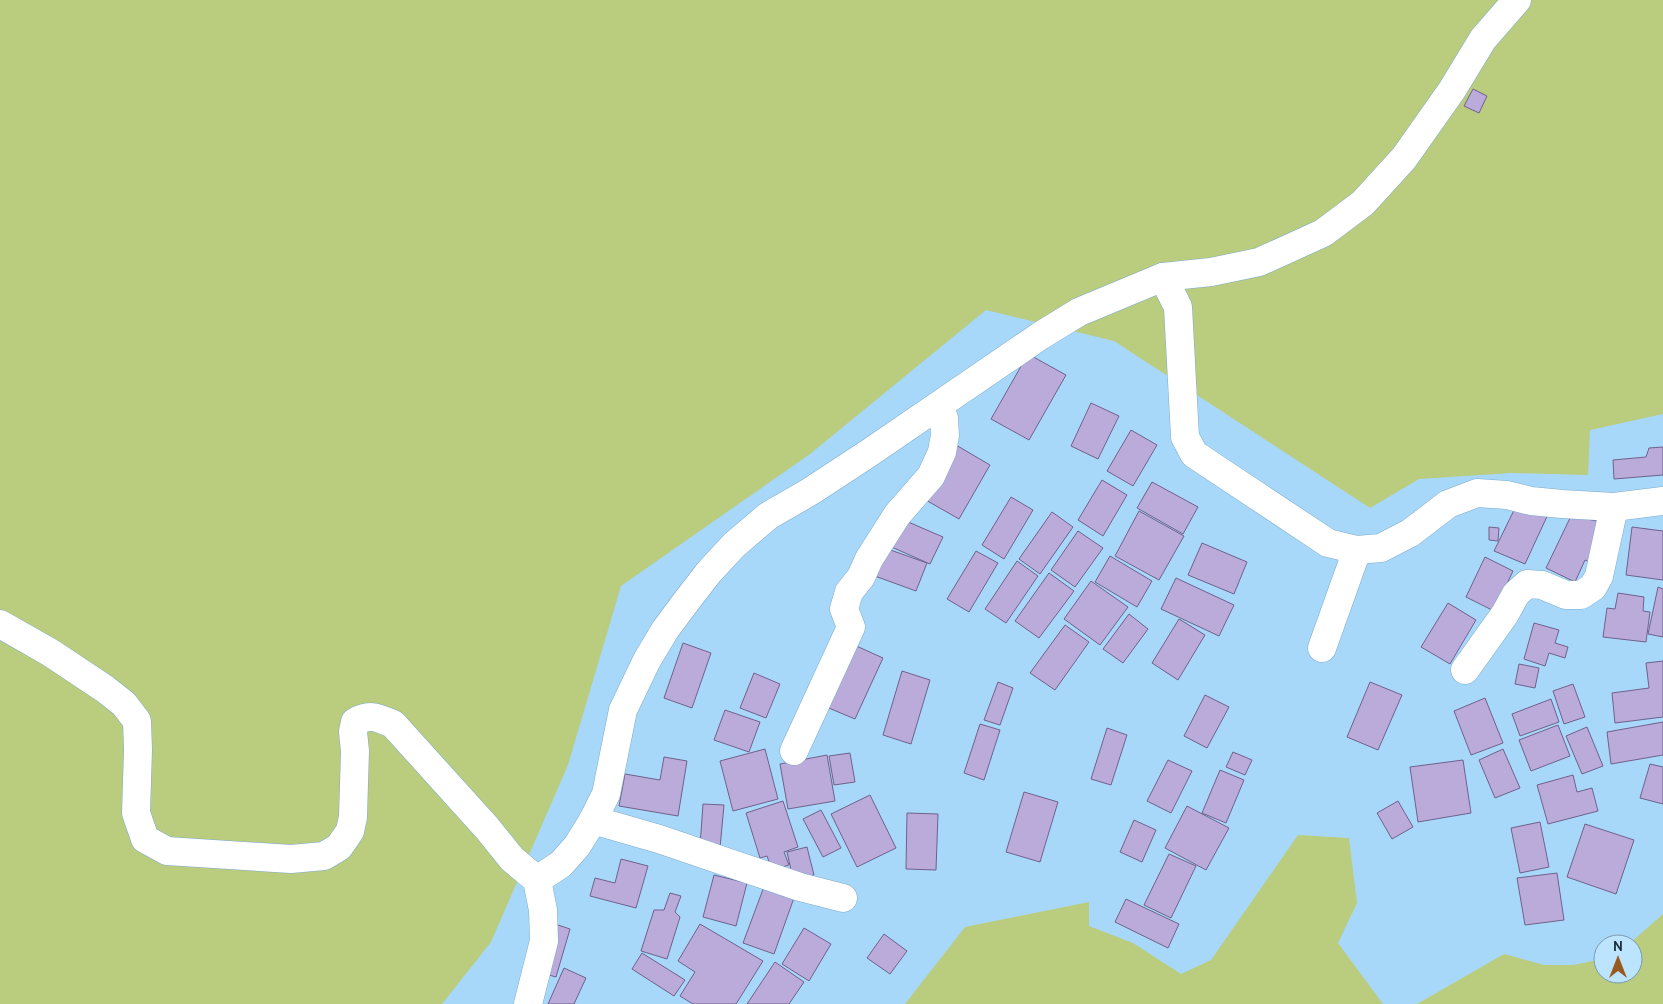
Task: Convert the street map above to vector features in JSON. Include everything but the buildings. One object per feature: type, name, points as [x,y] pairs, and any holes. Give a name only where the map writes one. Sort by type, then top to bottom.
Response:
[{"type":"street","points":[[537,880],[561,864],[577,846],[593,820],[606,794],[623,710],[647,660],[665,630],[709,572],[734,545],[768,516],[811,491],[938,407],[1040,336],[1079,312],[1163,277],[1210,272],[1259,262],[1323,233],[1364,203],[1404,158],[1452,90],[1483,39],[1517,0]]},
{"type":"street","points":[[1163,277],[1178,306],[1185,437],[1194,454],[1328,543],[1357,550],[1382,548],[1410,533],[1448,504],[1477,494],[1507,495],[1546,502],[1614,507],[1663,501]]},
{"type":"street","points":[[794,751],[851,627],[844,608],[849,592],[861,577],[869,559],[897,514],[931,476],[942,452],[945,435],[944,418],[938,407]]},
{"type":"street","points":[[1465,670],[1505,614],[1516,594],[1527,584],[1542,585],[1566,595],[1581,595],[1593,588],[1599,576],[1614,507]]},
{"type":"street","points":[[1322,648],[1357,550]]},
{"type":"street","points":[[0,624],[51,653],[105,689],[124,704],[137,720],[136,814],[145,839],[167,852],[291,859],[324,856],[339,847],[350,832],[353,817],[353,732],[355,722],[363,717],[374,716],[393,724],[487,828],[512,859],[537,880],[543,910],[544,941],[528,1004]]},
{"type":"street","points":[[593,820],[659,839],[800,887],[843,898]]},
{"type":"green space","points":[[0,0],[1663,0],[1663,414],[1590,430],[1588,475],[1511,473],[1419,479],[1370,508],[1114,341],[986,310],[810,454],[621,586],[568,765],[491,942],[442,1004],[0,1004]]},
{"type":"green space","points":[[1298,835],[1349,838],[1357,903],[1338,943],[1383,1004],[905,1004],[965,927],[1089,902],[1089,926],[1133,943],[1181,974],[1211,960]]},
{"type":"green space","points":[[1663,914],[1663,1004],[1417,1004],[1504,954],[1544,965],[1573,965],[1593,961],[1593,984],[1643,984],[1643,934],[1640,934]]}]
